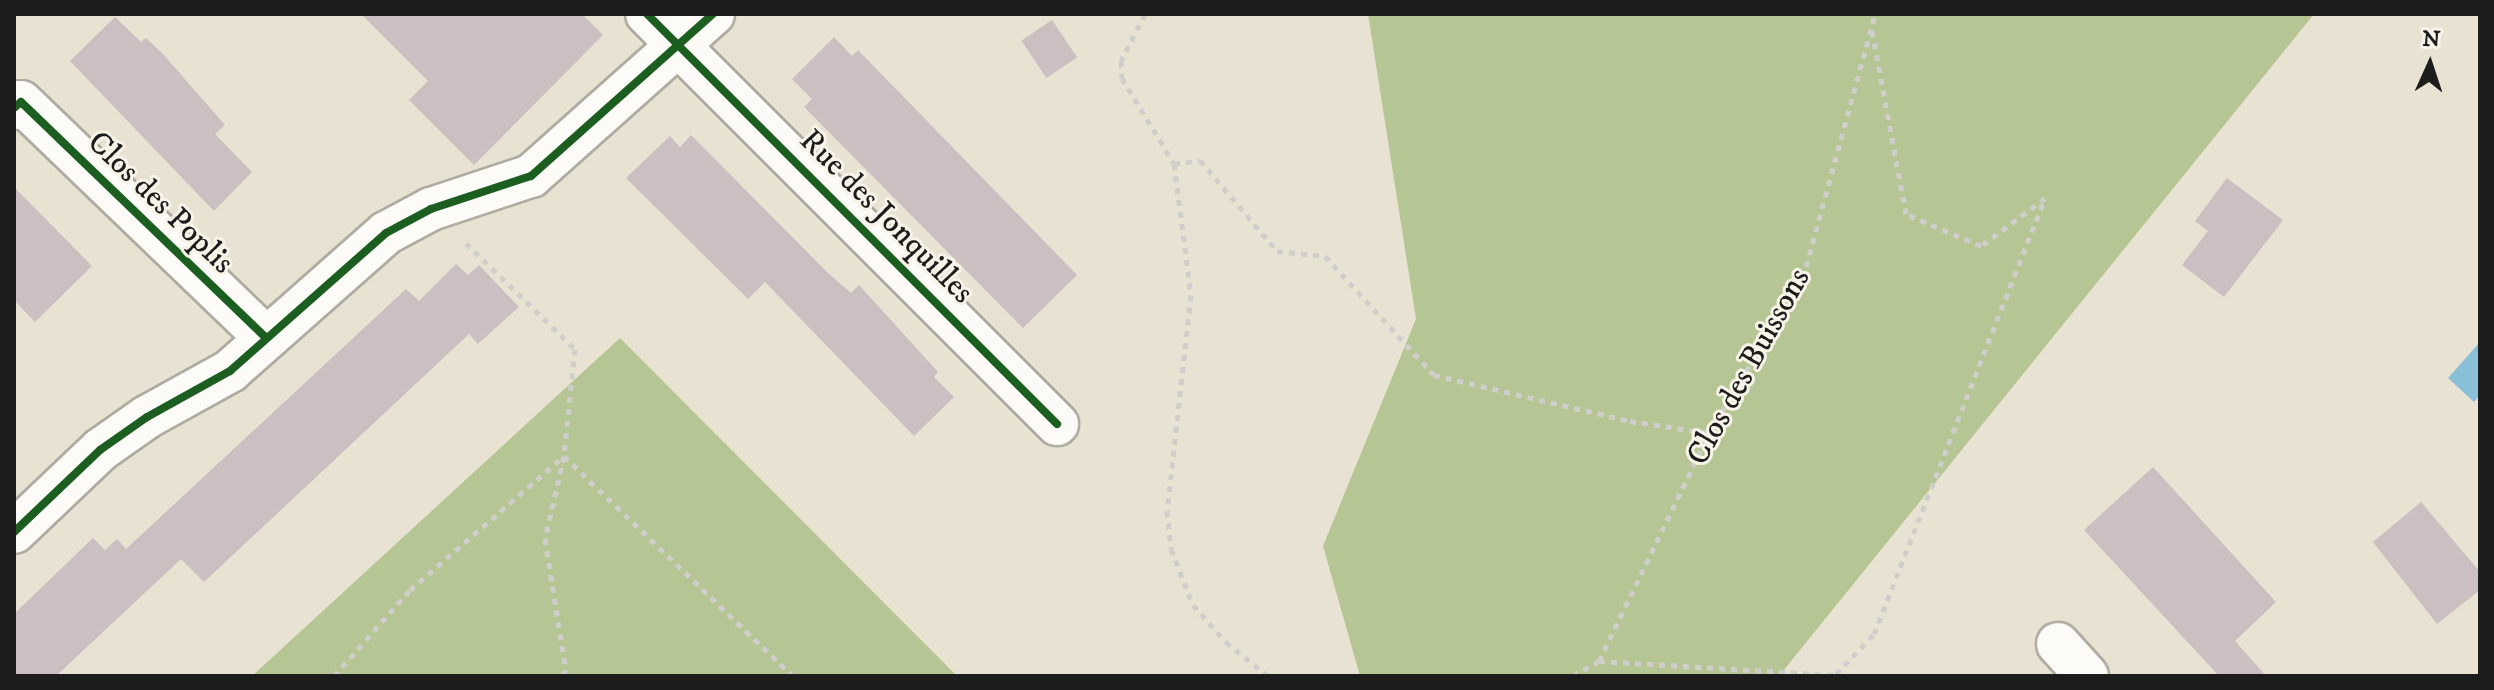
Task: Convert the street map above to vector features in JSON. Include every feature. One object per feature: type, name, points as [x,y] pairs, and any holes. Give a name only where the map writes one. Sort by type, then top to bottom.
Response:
[{"type":"street","name":"Rue des Jonquilles","points":[[647,14],[1057,424]]},
{"type":"street","points":[[14,532],[100,450],[147,417],[230,371],[386,233],[431,209],[494,193],[531,176],[713,14]]},
{"type":"street","name":"Clos des Poplis","points":[[16,101],[266,338]]},
{"type":"street","points":[[2058,644],[2087,676]]},
{"type":"path","points":[[1145,14],[1121,61],[1122,78],[1174,164],[1191,295],[1167,511],[1171,549],[1193,605],[1226,642],[1268,676]]},
{"type":"path","points":[[1573,676],[1599,661],[1836,675],[1874,634],[2045,198],[1981,246],[1906,214],[1871,25]]},
{"type":"path","points":[[1174,164],[1200,160],[1277,251],[1325,256],[1434,375],[1630,421],[1709,433]]},
{"type":"path","points":[[431,209],[575,349],[564,456],[545,539],[566,671],[562,676]]},
{"type":"path","points":[[334,676],[410,590],[564,456]]},
{"type":"path","points":[[564,456],[793,676]]},
{"type":"green space","points":[[1368,14],[2314,14],[1779,676],[1360,676],[1323,546],[1416,319]]},
{"type":"green space","points":[[620,338],[957,676],[252,676]]},
{"type":"water","points":[[2480,342],[2480,395],[2474,402],[2448,378]]},
{"type":"building","points":[[361,14],[582,14],[603,35],[474,165],[409,100],[428,81]]},
{"type":"building","points":[[115,17],[141,42],[146,38],[163,54],[225,125],[215,134],[252,172],[214,211],[70,61]]},
{"type":"building","points":[[1052,20],[1077,57],[1046,78],[1021,41]]},
{"type":"building","points":[[834,37],[852,56],[858,50],[1077,275],[1023,328],[804,107],[812,99],[792,79]]},
{"type":"building","points":[[691,135],[829,274],[851,293],[859,285],[938,372],[934,377],[954,397],[914,436],[765,282],[748,299],[626,178],[670,136],[680,147]]},
{"type":"building","points":[[2227,178],[2283,220],[2224,297],[2182,265],[2208,231],[2195,221]]},
{"type":"building","points":[[14,187],[92,266],[35,322],[14,300]]},
{"type":"building","points":[[456,264],[468,275],[479,265],[519,307],[478,344],[469,334],[204,582],[181,559],[56,676],[14,676],[14,614],[93,538],[105,550],[117,539],[126,549],[406,289],[419,301]]},
{"type":"building","points":[[2153,467],[2276,602],[2235,641],[2266,676],[2219,676],[2084,530]]},
{"type":"building","points":[[2421,502],[2480,572],[2480,590],[2437,624],[2373,542]]},
{"type":"cycle path","points":[[647,14],[1057,424]]},
{"type":"cycle path","points":[[14,532],[100,450],[147,417],[230,371],[386,233],[431,209],[531,176],[713,14]]},
{"type":"cycle path","points":[[14,108],[21,102],[266,338]]}]
